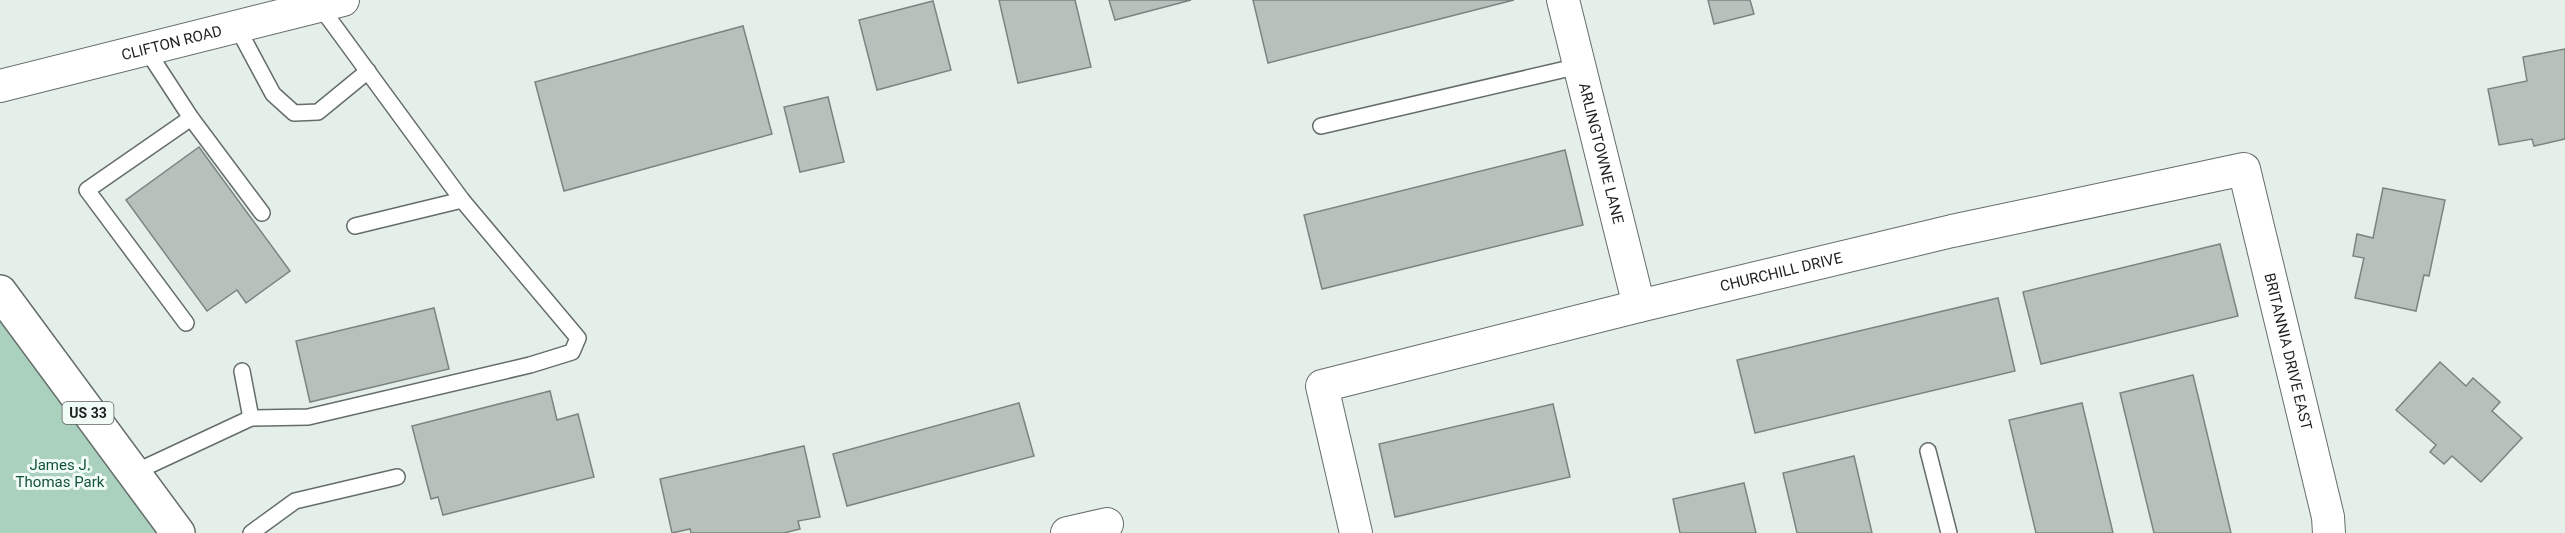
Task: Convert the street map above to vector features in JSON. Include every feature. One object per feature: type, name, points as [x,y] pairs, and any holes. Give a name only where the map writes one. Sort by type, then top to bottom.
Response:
[{"type":"main road","name":"US 33","points":[[0,292],[178,533]]},
{"type":"street","name":"ARLINGTOWNE LANE","points":[[1563,0],[1639,306]]},
{"type":"street","name":"CLIFTON ROAD","points":[[0,86],[237,27],[326,2]]},
{"type":"street","name":"CHURCHILL DRIVE","points":[[1356,533],[1322,386],[1639,306],[1952,231],[2244,169]]},
{"type":"street","name":"BRITANNIA DRIVE EAST","points":[[2244,169],[2328,517],[2329,533]]},
{"type":"street","points":[[1067,533],[1107,524]]},
{"type":"lane","points":[[133,473],[251,418],[308,417],[530,365],[572,352],[578,338],[462,200],[368,71],[326,2]]},
{"type":"lane","points":[[237,27],[273,94],[294,113],[318,112],[368,71]]},
{"type":"lane","points":[[146,49],[191,118],[262,213]]},
{"type":"lane","points":[[1321,126],[1579,66]]},
{"type":"lane","points":[[186,323],[87,190],[191,118]]},
{"type":"lane","points":[[355,226],[462,200]]},
{"type":"lane","points":[[242,371],[251,418]]},
{"type":"lane","points":[[1928,451],[1950,533]]},
{"type":"lane","points":[[251,533],[296,501],[397,477]]},
{"type":"green space","name":"James J. Thomas Park","points":[[0,292],[178,533],[0,533]]},
{"type":"building","points":[[999,0],[1075,0],[1091,67],[1018,83]]},
{"type":"building","points":[[1109,0],[1191,0],[1115,20]]},
{"type":"building","points":[[1253,0],[1514,0],[1268,63]]},
{"type":"building","points":[[1708,0],[1750,0],[1754,14],[1714,24]]},
{"type":"building","points":[[933,1],[951,70],[877,90],[859,20]]},
{"type":"building","points":[[743,26],[772,134],[564,191],[535,82]]},
{"type":"building","points":[[2565,49],[2565,139],[2534,146],[2532,139],[2499,145],[2488,89],[2527,81],[2523,57]]},
{"type":"building","points":[[828,97],[844,162],[800,172],[784,107]]},
{"type":"building","points":[[199,147],[290,271],[246,303],[237,290],[207,311],[126,200]]},
{"type":"building","points":[[1565,150],[1583,225],[1322,289],[1304,215]]},
{"type":"building","points":[[2383,188],[2445,200],[2429,276],[2424,275],[2416,311],[2355,298],[2364,258],[2353,256],[2357,234],[2373,238]]},
{"type":"building","points":[[2220,244],[2238,316],[2041,364],[2023,292]]},
{"type":"building","points":[[1998,298],[2015,371],[1755,433],[1737,360]]},
{"type":"building","points":[[434,308],[449,369],[310,402],[296,341]]},
{"type":"building","points":[[2440,362],[2466,386],[2473,378],[2500,402],[2492,411],[2522,438],[2481,482],[2452,456],[2444,464],[2430,452],[2436,445],[2396,410]]},
{"type":"building","points":[[2193,375],[2231,533],[2154,533],[2120,393]]},
{"type":"building","points":[[550,391],[557,420],[578,414],[594,477],[443,515],[438,497],[431,499],[412,426]]},
{"type":"building","points":[[1019,403],[1034,456],[847,506],[833,454]]},
{"type":"building","points":[[2082,403],[2113,533],[2036,533],[2009,420]]},
{"type":"building","points":[[1553,404],[1570,477],[1395,517],[1379,444]]},
{"type":"building","points":[[804,446],[820,517],[798,521],[800,529],[784,533],[691,533],[690,529],[672,533],[660,479]]},
{"type":"building","points":[[1854,456],[1872,533],[1797,533],[1783,473]]},
{"type":"building","points":[[1744,483],[1756,533],[1680,533],[1673,499]]}]
